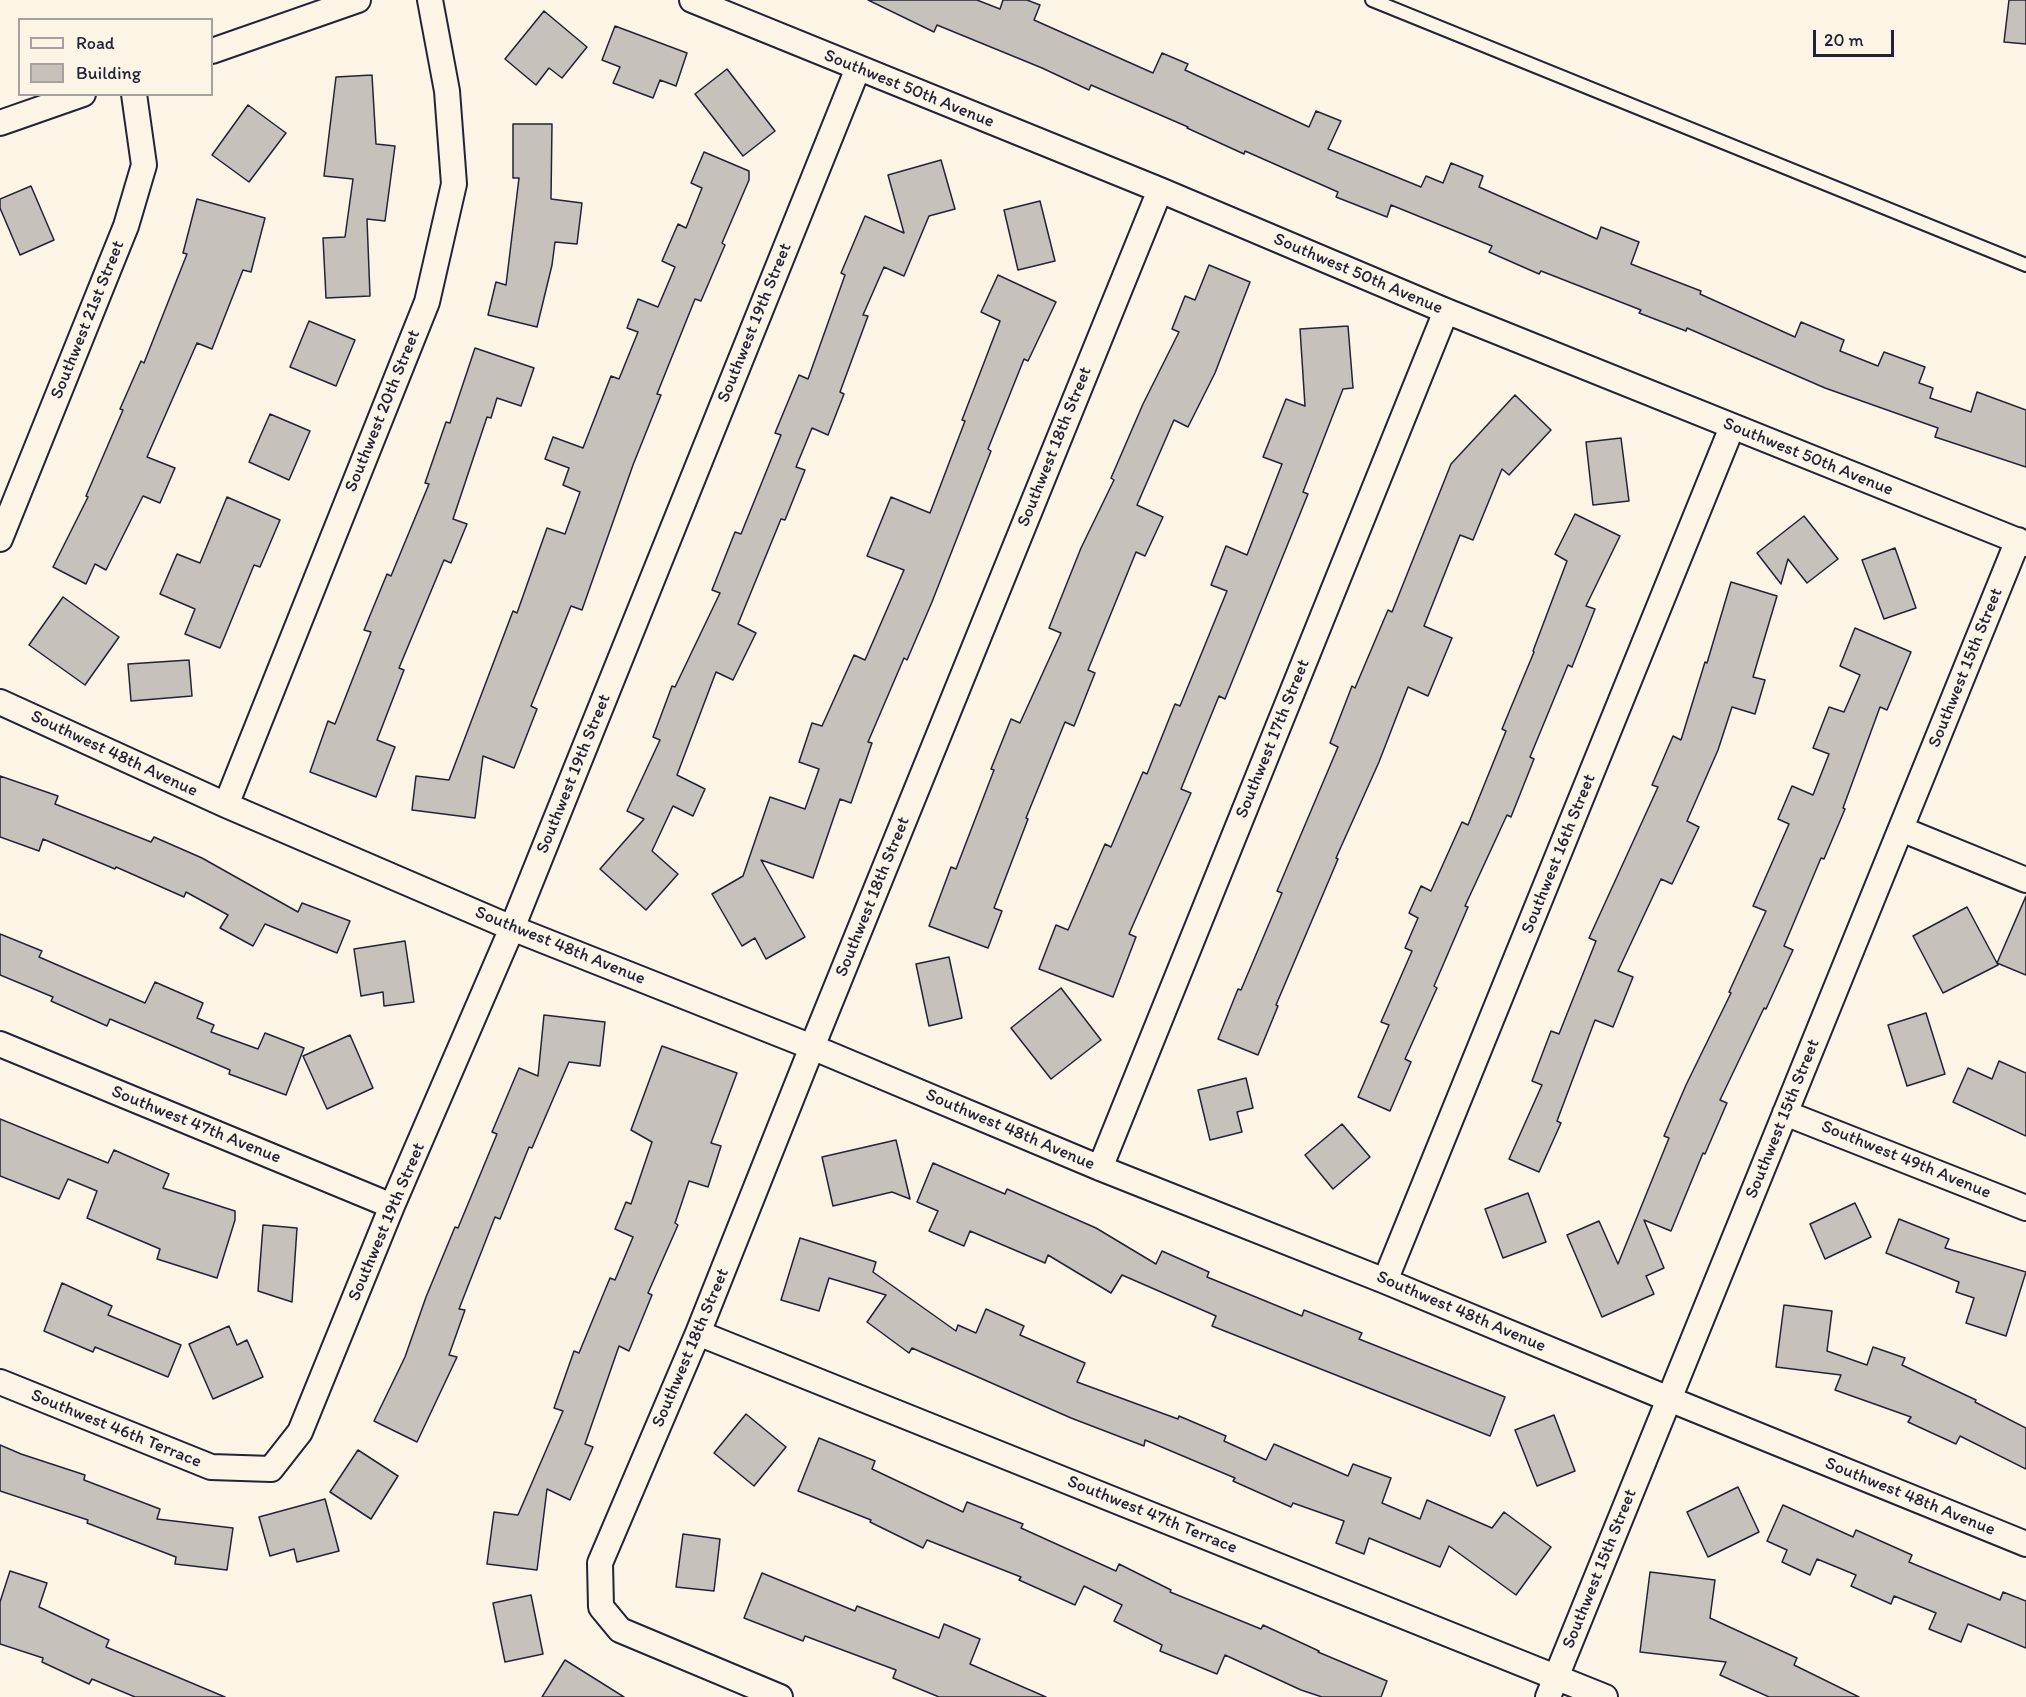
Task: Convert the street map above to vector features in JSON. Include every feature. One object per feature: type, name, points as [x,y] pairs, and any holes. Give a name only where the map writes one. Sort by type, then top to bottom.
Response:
[{"type":"street","points":[[213,51],[358,0]]},
{"type":"street","name":"Southwest 20th Street","points":[[226,805],[427,302],[454,184],[447,91],[430,0]]},
{"type":"street","name":"Southwest 50th Avenue","points":[[692,0],[1160,190],[1446,311],[2022,542]]},
{"type":"street","name":"Southwest 19th Street","points":[[271,1469],[300,1432],[392,1206],[512,928],[858,68]]},
{"type":"street","points":[[0,123],[77,96]]},
{"type":"street","name":"Southwest 21st Street","points":[[0,539],[126,226],[144,165],[134,96]]},
{"type":"street","name":"Southwest 18th Street","points":[[780,1697],[620,1630],[601,1607],[600,1563],[698,1333],[1160,190]]},
{"type":"street","name":"Southwest 17th Street","points":[[1100,1168],[1446,311]]},
{"type":"street","name":"Southwest 16th Street","points":[[1385,1281],[1732,427]]},
{"type":"street","name":"Southwest 15th Street","points":[[1552,1687],[1901,829],[2022,542]]},
{"type":"street","name":"Southwest 48th Avenue","points":[[0,702],[226,805],[512,928],[812,1047],[1100,1168],[1385,1281],[2026,1544]]},
{"type":"street","points":[[1901,829],[2026,880]]},
{"type":"street","name":"Southwest 47th Avenue","points":[[0,1044],[392,1206]]},
{"type":"street","name":"Southwest 49th Avenue","points":[[1785,1113],[2026,1208]]},
{"type":"street","name":"Southwest 47th Terrace","points":[[698,1333],[1552,1687],[1605,1697]]},
{"type":"street","name":"Southwest 46th Terrace","points":[[0,1382],[211,1467],[271,1469]]},
{"type":"lane","points":[[1372,0],[2026,265]]},
{"type":"building","points":[[868,0],[977,0],[1000,9],[1003,0],[1027,0],[1040,5],[1034,20],[1153,73],[1162,53],[1188,64],[1185,70],[1309,127],[1316,111],[1341,121],[1328,149],[1421,187],[1426,176],[1443,183],[1451,163],[1483,176],[1479,187],[1597,239],[1601,227],[1639,242],[1631,264],[1701,291],[1700,294],[1795,337],[1801,322],[1844,340],[1840,351],[1878,366],[1884,352],[1925,367],[1919,383],[1933,388],[1930,398],[1971,412],[1977,392],[2026,410],[2026,467],[1935,437],[1938,428],[1825,388],[1687,328],[1686,331],[1639,313],[1641,310],[1541,271],[1539,274],[1489,252],[1492,246],[1391,205],[1387,217],[1336,197],[1338,192],[1245,151],[1244,154],[1091,85],[1089,90],[937,25],[934,32]]},
{"type":"building","points":[[2009,0],[2026,0],[2026,44],[2004,42]]},
{"type":"building","points":[[544,11],[587,47],[562,78],[549,68],[536,85],[505,59]]},
{"type":"building","points":[[615,26],[687,53],[676,86],[660,80],[653,98],[613,83],[620,67],[602,60]]},
{"type":"building","points":[[727,69],[775,131],[743,156],[695,94]]},
{"type":"building","points":[[372,75],[376,144],[395,146],[385,221],[367,219],[370,296],[326,298],[323,238],[345,237],[353,179],[324,176],[336,77]]},
{"type":"building","points":[[248,105],[286,133],[249,182],[212,155]]},
{"type":"building","points":[[513,124],[552,124],[551,199],[582,203],[577,244],[555,242],[552,265],[537,327],[488,315],[496,282],[506,285],[519,178],[513,178]]},
{"type":"building","points":[[704,152],[749,171],[749,180],[722,243],[725,245],[701,301],[695,299],[657,394],[661,395],[633,465],[582,610],[571,606],[531,706],[537,709],[514,768],[483,756],[475,818],[412,810],[416,776],[449,780],[513,611],[517,613],[547,528],[565,534],[580,492],[563,485],[569,468],[545,459],[553,437],[583,448],[611,376],[619,379],[638,332],[627,328],[638,299],[658,307],[675,267],[662,261],[678,224],[686,228],[702,188],[691,183]]},
{"type":"building","points":[[941,160],[955,209],[929,216],[904,276],[884,267],[863,315],[868,316],[840,392],[844,394],[828,435],[812,428],[796,467],[805,470],[785,520],[781,519],[738,624],[756,633],[733,680],[716,672],[677,775],[705,789],[693,816],[673,806],[652,851],[678,874],[646,910],[600,869],[644,819],[627,811],[660,740],[653,737],[672,686],[675,687],[720,593],[712,590],[735,532],[741,534],[781,435],[775,433],[799,375],[808,379],[845,275],[841,273],[865,216],[904,233],[888,175]]},
{"type":"building","points":[[31,186],[54,240],[20,255],[0,208],[0,199]]},
{"type":"building","points":[[197,199],[265,218],[251,272],[243,270],[212,349],[197,343],[147,457],[175,468],[160,503],[143,496],[106,570],[95,564],[86,584],[53,567],[88,497],[86,496],[123,410],[120,409],[141,361],[144,363],[187,254],[183,253]]},
{"type":"building","points":[[1040,201],[1055,261],[1018,270],[1004,210]]},
{"type":"building","points":[[1209,265],[1250,282],[1215,373],[1188,427],[1174,420],[1137,505],[1163,517],[1145,556],[1136,552],[1088,670],[1095,673],[1074,726],[1065,722],[1026,818],[1028,819],[994,908],[1002,911],[988,948],[929,926],[951,867],[956,869],[1011,719],[1020,723],[1061,633],[1049,628],[1081,548],[1114,480],[1111,478],[1143,404],[1179,332],[1172,329],[1185,296],[1195,300]]},
{"type":"building","points":[[998,275],[1056,302],[1028,361],[1024,359],[988,449],[991,451],[932,602],[907,660],[904,658],[868,742],[872,743],[851,803],[840,799],[813,878],[761,860],[805,937],[766,959],[755,938],[742,946],[712,894],[743,876],[770,797],[805,809],[819,769],[799,762],[812,723],[822,726],[854,655],[865,660],[904,570],[867,556],[891,497],[930,513],[1000,321],[981,312]]},
{"type":"building","points":[[309,321],[355,340],[336,386],[290,367]]},
{"type":"building","points":[[1348,326],[1353,388],[1343,389],[1303,492],[1308,494],[1285,551],[1225,699],[1219,696],[1181,789],[1191,793],[1129,934],[1136,937],[1113,997],[1039,969],[1056,925],[1068,930],[1105,844],[1111,847],[1143,772],[1147,774],[1175,704],[1180,706],[1227,591],[1211,585],[1226,546],[1247,555],[1282,464],[1263,457],[1286,399],[1305,406],[1300,329]]},
{"type":"building","points":[[475,348],[534,368],[521,406],[497,398],[491,418],[487,417],[453,519],[467,524],[451,563],[444,560],[399,668],[404,670],[377,740],[395,747],[376,797],[310,772],[328,721],[335,724],[371,632],[364,630],[387,574],[391,576],[429,484],[425,483],[446,422],[450,423]]},
{"type":"building","points":[[1515,395],[1551,430],[1509,475],[1502,469],[1473,540],[1460,535],[1424,626],[1452,638],[1428,696],[1408,687],[1379,762],[1336,858],[1338,859],[1276,1005],[1278,1006],[1258,1055],[1218,1039],[1282,893],[1277,891],[1338,747],[1330,743],[1352,686],[1355,688],[1388,610],[1392,612],[1451,464]]},
{"type":"building","points":[[270,414],[310,431],[289,480],[249,462]]},
{"type":"building","points":[[1621,438],[1629,501],[1593,505],[1586,442]]},
{"type":"building","points":[[227,497],[280,520],[260,567],[254,565],[220,648],[185,634],[195,609],[160,594],[177,554],[200,563]]},
{"type":"building","points":[[1575,514],[1620,536],[1586,606],[1595,609],[1572,667],[1568,665],[1530,757],[1534,759],[1511,817],[1507,815],[1465,906],[1468,907],[1434,986],[1437,988],[1405,1059],[1411,1062],[1390,1111],[1358,1097],[1389,1025],[1381,1022],[1412,951],[1405,948],[1418,918],[1409,913],[1421,886],[1431,891],[1462,822],[1468,825],[1506,731],[1502,729],[1534,652],[1567,561],[1555,554]]},
{"type":"building","points":[[1804,516],[1838,559],[1807,583],[1788,559],[1781,584],[1757,553]]},
{"type":"building","points":[[1895,548],[1916,608],[1884,619],[1862,560]]},
{"type":"building","points":[[1731,582],[1777,596],[1753,677],[1765,680],[1755,714],[1732,707],[1718,750],[1687,821],[1699,827],[1672,884],[1661,879],[1618,971],[1633,977],[1613,1027],[1595,1020],[1557,1121],[1561,1123],[1539,1172],[1509,1159],[1542,1085],[1532,1081],[1551,1031],[1559,1034],[1596,941],[1589,938],[1658,787],[1652,785],[1673,736],[1681,740]]},
{"type":"building","points":[[63,597],[119,637],[85,685],[29,645]]},
{"type":"building","points":[[1855,628],[1911,652],[1887,710],[1880,707],[1843,808],[1845,809],[1824,859],[1821,858],[1784,946],[1793,950],[1720,1100],[1727,1103],[1705,1154],[1703,1153],[1671,1231],[1644,1220],[1664,1268],[1646,1276],[1654,1294],[1602,1317],[1567,1235],[1599,1221],[1618,1264],[1669,1138],[1664,1136],[1731,993],[1729,992],[1766,911],[1753,906],[1789,824],[1778,819],[1792,786],[1813,795],[1829,754],[1813,748],[1829,707],[1844,712],[1860,675],[1840,666]]},
{"type":"building","points":[[189,660],[192,696],[131,701],[128,664]]},
{"type":"building","points":[[0,776],[58,796],[55,804],[151,842],[154,837],[202,858],[298,912],[302,903],[350,921],[337,953],[265,924],[253,946],[220,928],[228,915],[186,892],[184,897],[116,867],[115,869],[43,839],[39,851],[0,837]]},
{"type":"building","points":[[2026,896],[2026,975],[1997,963]]},
{"type":"building","points":[[1967,907],[1998,965],[1943,993],[1913,936]]},
{"type":"building","points":[[0,934],[42,951],[39,957],[145,1003],[155,982],[203,1003],[197,1018],[214,1025],[211,1032],[258,1049],[265,1033],[304,1048],[286,1095],[229,1074],[230,1070],[110,1019],[107,1026],[51,1001],[53,997],[0,975]]},
{"type":"building","points":[[405,941],[414,1002],[384,1006],[383,992],[361,996],[354,949]]},
{"type":"building","points":[[949,957],[962,1018],[929,1026],[916,964]]},
{"type":"building","points":[[1061,988],[1101,1040],[1051,1079],[1011,1028]]},
{"type":"building","points":[[1926,1013],[1945,1074],[1907,1086],[1888,1025]]},
{"type":"building","points":[[544,1015],[605,1022],[600,1066],[569,1062],[532,1148],[529,1147],[500,1219],[495,1217],[459,1309],[465,1310],[449,1355],[457,1357],[417,1442],[374,1421],[405,1357],[426,1297],[497,1134],[492,1132],[519,1068],[538,1076]]},
{"type":"building","points":[[350,1035],[373,1088],[327,1109],[303,1056]]},
{"type":"building","points":[[662,1046],[737,1073],[711,1143],[721,1146],[708,1187],[689,1181],[675,1223],[678,1225],[648,1293],[652,1295],[629,1351],[619,1346],[585,1444],[593,1447],[570,1500],[547,1489],[537,1570],[487,1564],[494,1512],[518,1515],[563,1411],[554,1408],[574,1351],[579,1353],[610,1278],[615,1280],[633,1237],[615,1229],[626,1202],[631,1204],[652,1142],[631,1130]]},
{"type":"building","points":[[1999,1061],[2026,1073],[2026,1136],[1953,1102],[1968,1068],[1992,1079]]},
{"type":"building","points":[[1246,1078],[1253,1108],[1237,1112],[1242,1132],[1210,1140],[1198,1090]]},
{"type":"building","points":[[0,1119],[108,1163],[114,1150],[169,1174],[163,1188],[235,1211],[235,1220],[217,1278],[157,1259],[160,1249],[87,1218],[97,1191],[68,1179],[59,1199],[0,1176]]},
{"type":"building","points":[[1342,1124],[1370,1157],[1333,1189],[1305,1155]]},
{"type":"building","points":[[896,1140],[910,1199],[892,1192],[833,1206],[822,1157]]},
{"type":"building","points":[[933,1163],[1005,1194],[1007,1189],[1096,1228],[1156,1264],[1162,1251],[1209,1272],[1207,1277],[1302,1316],[1304,1310],[1362,1333],[1359,1339],[1505,1397],[1490,1436],[1212,1326],[1216,1316],[1122,1275],[1111,1293],[1048,1255],[1045,1263],[970,1231],[964,1246],[929,1231],[938,1211],[917,1202]]},
{"type":"building","points":[[1528,1193],[1546,1242],[1503,1258],[1485,1209]]},
{"type":"building","points":[[1855,1203],[1871,1237],[1825,1259],[1810,1224]]},
{"type":"building","points":[[1899,1219],[1949,1239],[1945,1248],[2026,1272],[2006,1336],[1966,1323],[1974,1298],[1956,1292],[1959,1282],[1886,1253]]},
{"type":"building","points":[[263,1225],[297,1228],[292,1302],[258,1291]]},
{"type":"building","points":[[800,1238],[876,1262],[873,1272],[956,1331],[958,1325],[976,1333],[986,1309],[1024,1326],[1020,1335],[1085,1363],[1077,1382],[1178,1419],[1179,1416],[1226,1436],[1224,1441],[1266,1460],[1274,1444],[1348,1476],[1353,1464],[1391,1478],[1382,1503],[1420,1519],[1427,1500],[1492,1528],[1504,1512],[1551,1547],[1516,1595],[1449,1546],[1440,1567],[1369,1538],[1364,1554],[1336,1543],[1344,1521],[1293,1503],[1291,1507],[1233,1481],[1235,1478],[1145,1440],[1144,1446],[1071,1418],[912,1348],[909,1353],[867,1322],[886,1295],[829,1278],[819,1311],[781,1300]]},
{"type":"building","points":[[62,1283],[112,1306],[108,1315],[181,1345],[168,1377],[95,1347],[93,1352],[44,1331]]},
{"type":"building","points":[[1784,1305],[1832,1311],[1827,1351],[1867,1365],[1873,1347],[1905,1358],[1902,1365],[1976,1400],[1975,1402],[2026,1428],[2026,1469],[1960,1436],[1956,1444],[1908,1422],[1911,1417],[1835,1390],[1841,1375],[1776,1367]]},
{"type":"building","points":[[229,1326],[237,1345],[247,1340],[263,1377],[213,1399],[189,1344]]},
{"type":"building","points":[[746,1414],[786,1447],[754,1486],[714,1453]]},
{"type":"building","points":[[1554,1415],[1575,1471],[1537,1486],[1515,1430]]},
{"type":"building","points":[[819,1438],[875,1461],[872,1469],[963,1512],[967,1502],[1023,1524],[1021,1528],[1116,1571],[1119,1564],[1171,1590],[1170,1592],[1261,1629],[1263,1625],[1318,1652],[1387,1681],[1381,1697],[1322,1697],[1301,1690],[1225,1655],[1217,1674],[1160,1651],[1162,1645],[1114,1621],[1122,1605],[1084,1586],[1075,1605],[1019,1580],[1021,1577],[927,1540],[923,1548],[870,1522],[871,1520],[798,1491]]},
{"type":"building","points":[[0,1445],[85,1475],[84,1480],[160,1509],[157,1519],[233,1528],[227,1570],[175,1564],[176,1557],[87,1523],[88,1520],[0,1491]]},
{"type":"building","points":[[358,1450],[398,1476],[371,1519],[330,1492]]},
{"type":"building","points":[[1738,1487],[1759,1532],[1708,1557],[1687,1512]]},
{"type":"building","points":[[325,1499],[339,1551],[297,1562],[294,1549],[270,1556],[259,1517]]},
{"type":"building","points":[[1783,1505],[1853,1537],[1856,1530],[1912,1555],[1909,1562],[2000,1600],[2003,1592],[2026,1601],[2026,1648],[1968,1624],[1961,1642],[1929,1629],[1936,1613],[1894,1596],[1891,1604],[1851,1586],[1856,1575],[1817,1559],[1810,1575],[1782,1562],[1787,1550],[1767,1541]]},
{"type":"building","points":[[683,1534],[720,1539],[714,1591],[676,1587]]},
{"type":"building","points":[[10,1571],[47,1583],[39,1607],[109,1640],[106,1647],[225,1697],[135,1697],[92,1679],[89,1684],[42,1662],[43,1658],[0,1644],[0,1602]]},
{"type":"building","points":[[1650,1572],[1715,1580],[1710,1618],[1797,1658],[1794,1665],[1859,1697],[1769,1697],[1720,1675],[1726,1662],[1640,1652]]},
{"type":"building","points":[[762,1573],[855,1611],[857,1606],[939,1638],[944,1624],[980,1639],[970,1664],[1046,1697],[939,1697],[893,1678],[896,1670],[805,1636],[803,1641],[744,1618]]},
{"type":"building","points":[[531,1595],[543,1654],[505,1662],[493,1603]]},
{"type":"building","points":[[565,1660],[624,1697],[542,1697]]}]
